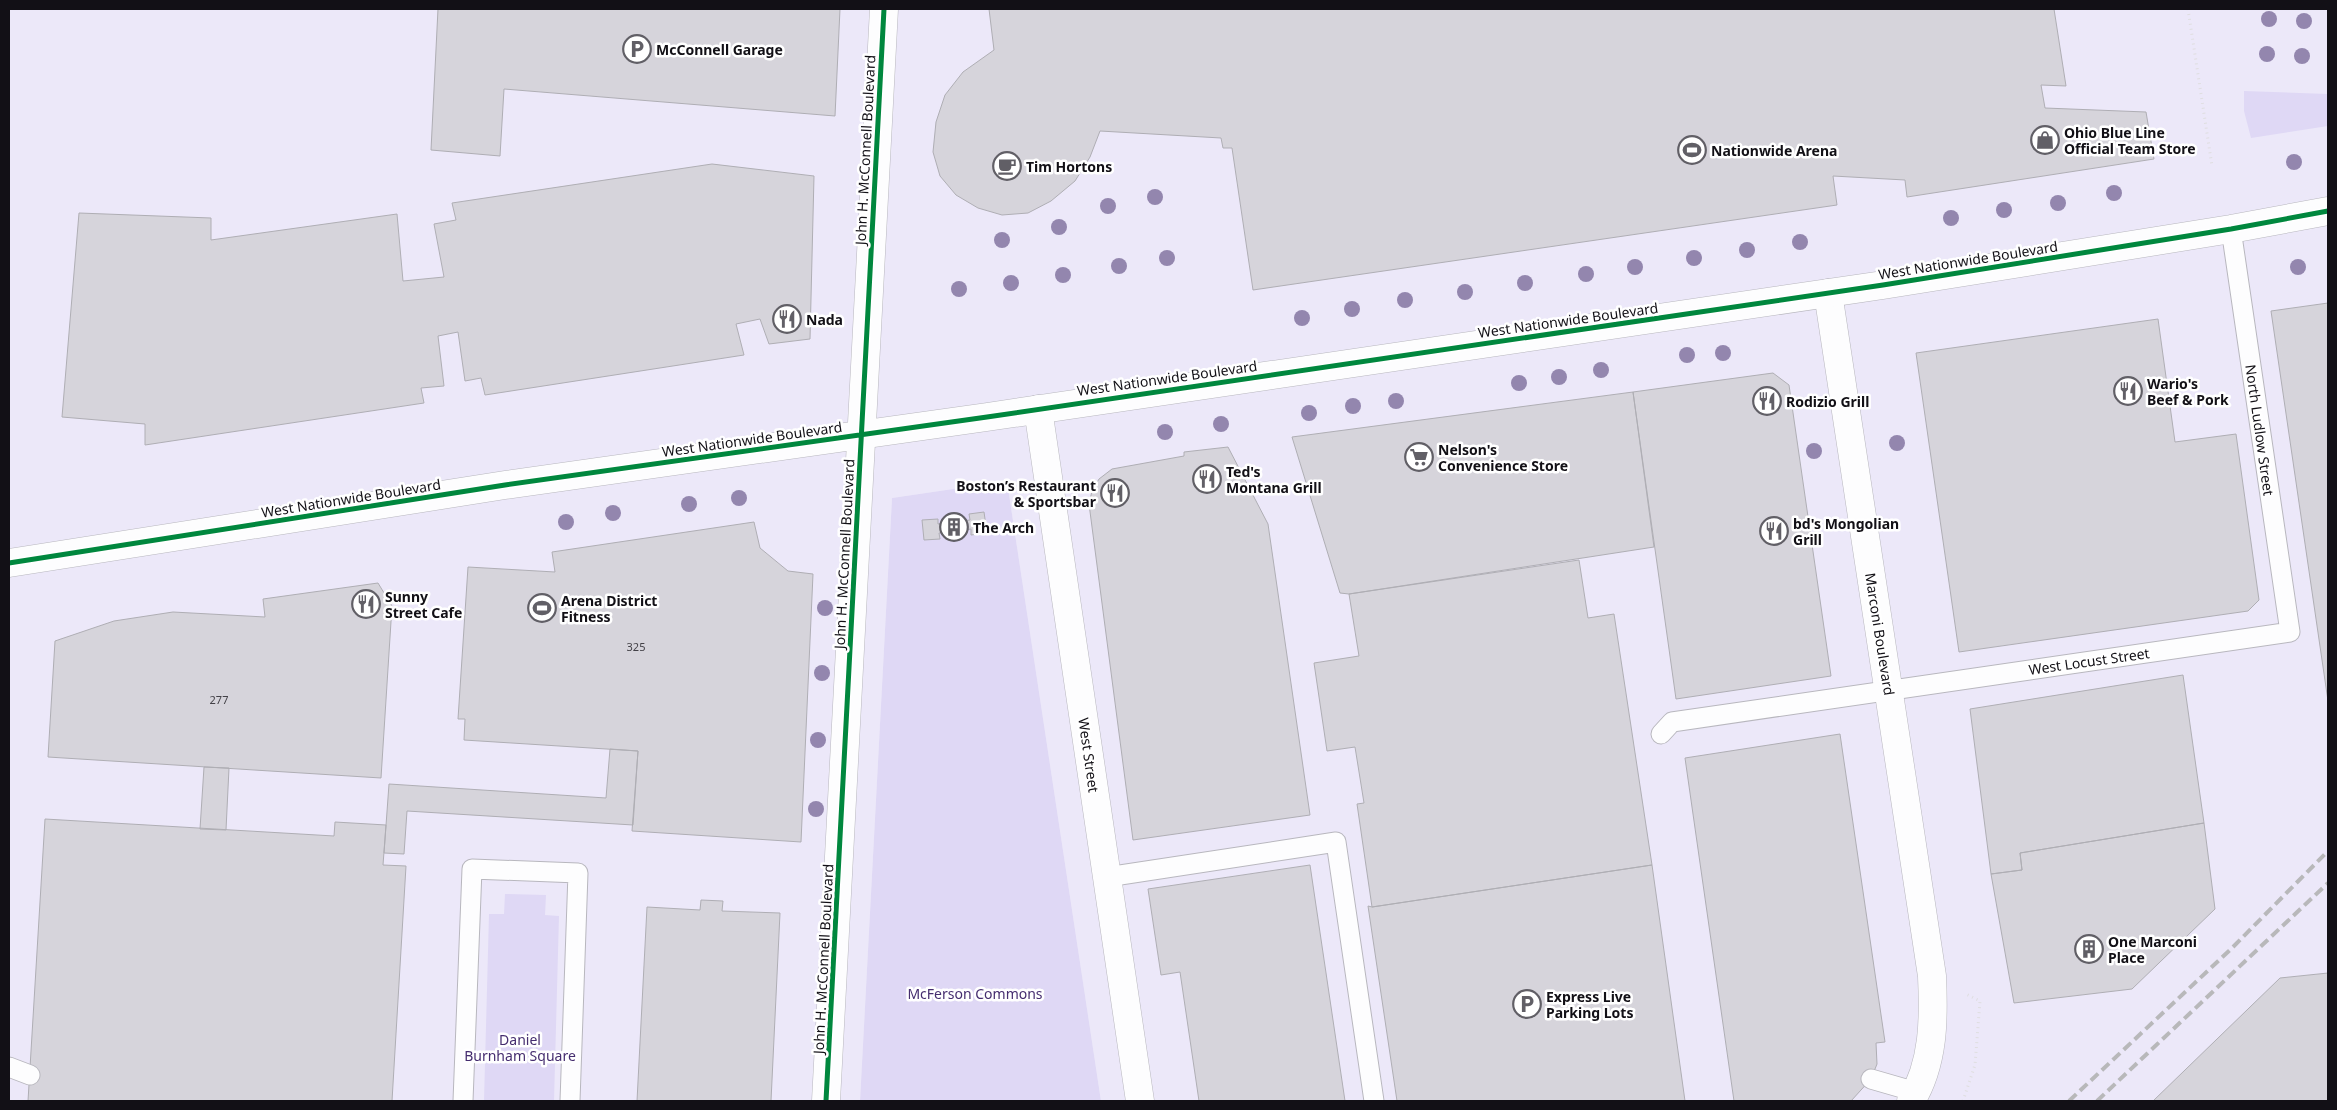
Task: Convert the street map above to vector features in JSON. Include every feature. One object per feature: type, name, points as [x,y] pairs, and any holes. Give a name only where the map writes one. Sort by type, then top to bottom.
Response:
[{"type":"street","name":"John H. McConnell Boulevard","points":[[826,1101],[884,9]]},
{"type":"street","name":"West Nationwide Boulevard","points":[[9,563],[505,485],[861,435],[1828,293],[2231,229],[2328,211]]},
{"type":"street","name":"Marconi Boulevard","points":[[1828,293],[1932,976],[1934,1020],[1929,1057],[1913,1097]]},
{"type":"street","name":"West Street","points":[[1038,409],[1140,1101]]},
{"type":"lane","name":"North Ludlow Street","points":[[2231,229],[2290,632]]},
{"type":"lane","name":"West Locust Street","points":[[1661,734],[1672,722],[2290,632]]},
{"type":"lane","points":[[1107,877],[1336,842],[1374,1101]]},
{"type":"lane","points":[[463,1101],[472,869],[578,873],[570,1101]]},
{"type":"lane","points":[[9,1067],[30,1075]]},
{"type":"lane","points":[[1871,1078],[1913,1097]]},
{"type":"path","points":[[2188,9],[2212,166]]},
{"type":"path","points":[[1932,976],[1980,1001],[1975,1065],[1962,1101]]},
{"type":"shaded area","points":[[9,9],[2328,9],[2328,1101],[1101,1101],[1007,481],[892,498],[860,1101],[9,1101]]},
{"type":"green space","points":[[2244,91],[2328,94],[2328,126],[2251,138],[2244,111]]},
{"type":"green space","name":"McFerson Commons","points":[[1007,481],[1101,1101],[860,1101],[892,498]]},
{"type":"green space","name":"Daniel Burnham Square","points":[[505,894],[546,895],[545,915],[559,916],[554,1101],[484,1101],[489,914],[504,914]]},
{"type":"building","name":"McConnell Garage","points":[[438,9],[840,9],[835,116],[504,89],[500,156],[431,150]]},
{"type":"building","name":"Nationwide Arena","points":[[989,9],[2054,9],[2066,86],[2041,85],[2045,108],[2146,112],[2154,159],[1907,197],[1905,180],[1833,176],[1837,205],[1253,290],[1232,148],[1223,148],[1221,138],[1100,131],[1090,157],[1075,181],[1051,201],[1028,213],[1002,215],[978,208],[956,195],[940,176],[933,152],[936,122],[945,95],[963,72],[994,50]]},
{"type":"building","points":[[712,164],[814,176],[810,339],[769,344],[760,319],[736,324],[744,355],[485,395],[481,378],[465,381],[458,332],[438,336],[444,386],[421,388],[424,403],[145,445],[145,424],[62,417],[79,213],[211,218],[211,240],[397,214],[403,281],[444,277],[434,224],[456,220],[452,203]]},
{"type":"building","points":[[2328,303],[2328,701],[2271,311]]},
{"type":"building","points":[[2158,319],[2175,442],[2236,434],[2259,600],[2248,611],[1959,652],[1916,353]]},
{"type":"building","points":[[1773,373],[1789,385],[1831,676],[1676,699],[1633,392]]},
{"type":"building","points":[[1633,392],[1654,547],[1349,594],[1340,593],[1292,437]]},
{"type":"building","points":[[1228,447],[1268,524],[1310,815],[1133,840],[1089,504],[1092,491],[1099,479],[1112,469],[1184,456],[1184,452]]},
{"type":"building","name":"The Arch","points":[[984,512],[987,533],[971,535],[971,529],[939,533],[940,539],[924,540],[922,520],[938,519],[938,524],[970,520],[969,514]]},
{"type":"building","points":[[754,522],[760,548],[788,571],[813,574],[801,842],[632,831],[638,751],[464,740],[465,719],[458,719],[468,567],[555,572],[552,552]]},
{"type":"building","points":[[1579,560],[1588,618],[1614,614],[1652,865],[1372,907],[1357,804],[1364,803],[1355,747],[1327,751],[1314,663],[1359,656],[1349,594]]},
{"type":"building","points":[[378,583],[392,606],[381,778],[48,757],[55,641],[114,621],[173,612],[265,617],[263,599]]},
{"type":"building","points":[[2183,675],[2204,823],[2020,853],[2022,870],[1991,874],[1970,709]]},
{"type":"building","points":[[1840,734],[1885,1042],[1876,1043],[1877,1064],[1871,1079],[1851,1101],[1734,1101],[1685,758]]},
{"type":"building","points":[[610,749],[638,751],[633,825],[407,811],[404,854],[384,853],[389,784],[606,798]]},
{"type":"building","points":[[204,767],[229,768],[226,830],[200,829]]},
{"type":"building","points":[[45,819],[334,836],[335,822],[386,825],[383,865],[406,866],[392,1101],[28,1101]]},
{"type":"building","name":"One Marconi Place","points":[[2204,823],[2215,909],[2132,989],[2014,1003],[1991,874],[2022,870],[2020,853]]},
{"type":"building","points":[[1310,865],[1345,1101],[1199,1101],[1180,972],[1161,975],[1148,889]]},
{"type":"building","name":"Express Live Parking Lots","points":[[1652,865],[1685,1101],[1397,1101],[1368,906],[1372,907]]},
{"type":"building","points":[[701,900],[723,901],[722,911],[780,913],[771,1101],[637,1101],[647,907],[700,910]]},
{"type":"building","points":[[2328,973],[2328,1101],[2153,1101],[2280,978]]},
{"type":"railway","points":[[2069,1101],[2231,949],[2328,851]]},
{"type":"railway","points":[[2097,1101],[2328,883]]},
{"type":"cycle path","points":[[826,1101],[884,9]]},
{"type":"cycle path","points":[[9,563],[505,485],[987,417],[1883,285],[2231,229],[2328,211]]},
{"type":"place","name":"McConnell Garage","points":[[637,49]]},
{"type":"place","name":"Ohio Blue Line Official Team Store","points":[[2045,140]]},
{"type":"place","name":"Nationwide Arena","points":[[1692,150]]},
{"type":"place","name":"Tim Hortons","points":[[1007,166]]},
{"type":"place","name":"Nada","points":[[787,319]]},
{"type":"place","name":"Wario's Beef & Pork","points":[[2128,391]]},
{"type":"place","name":"Rodizio Grill","points":[[1767,401]]},
{"type":"place","name":"Nelson's Convenience Store","points":[[1419,457]]},
{"type":"place","name":"Ted's Montana Grill","points":[[1207,479]]},
{"type":"place","name":"Boston’s Restaurant & Sportsbar","points":[[1115,493]]},
{"type":"place","name":"The Arch","points":[[954,527]]},
{"type":"place","name":"bd's Mongolian Grill","points":[[1774,531]]},
{"type":"place","name":"Sunny Street Cafe","points":[[366,604]]},
{"type":"place","name":"Arena District Fitness","points":[[542,608]]},
{"type":"place","name":"One Marconi Place","points":[[2089,949]]},
{"type":"place","name":"Express Live Parking Lots","points":[[1527,1004]]}]
